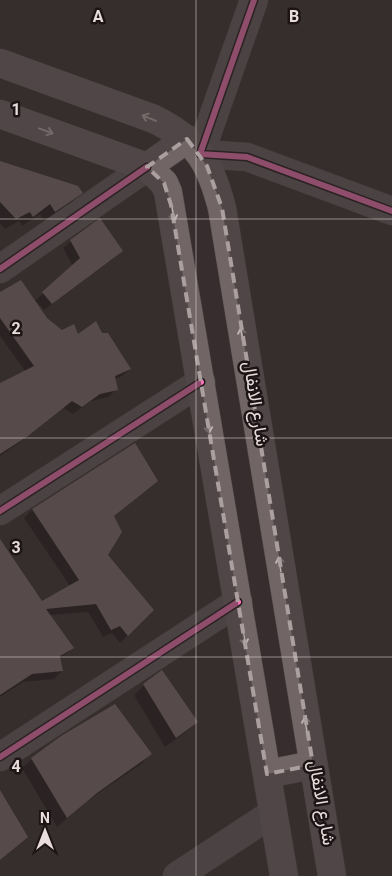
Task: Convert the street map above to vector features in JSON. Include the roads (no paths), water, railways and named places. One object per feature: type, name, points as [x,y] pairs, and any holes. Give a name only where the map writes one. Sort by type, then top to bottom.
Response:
[{"type":"main road","points":[[0,63],[154,119],[171,128],[194,147],[147,167]]},
{"type":"main road","points":[[0,114],[147,167],[164,183],[168,192],[284,876]]},
{"type":"main road","name":"شارع الانفال","points":[[194,147],[216,186],[222,208],[332,876]]},
{"type":"main road","points":[[267,774],[313,764]]},
{"type":"street","points":[[254,0],[194,147],[247,157],[392,210]]},
{"type":"street","points":[[0,269],[147,167]]},
{"type":"street","points":[[0,511],[201,382]]},
{"type":"street","points":[[0,757],[238,602]]},
{"type":"street","points":[[177,876],[273,813]]}]
